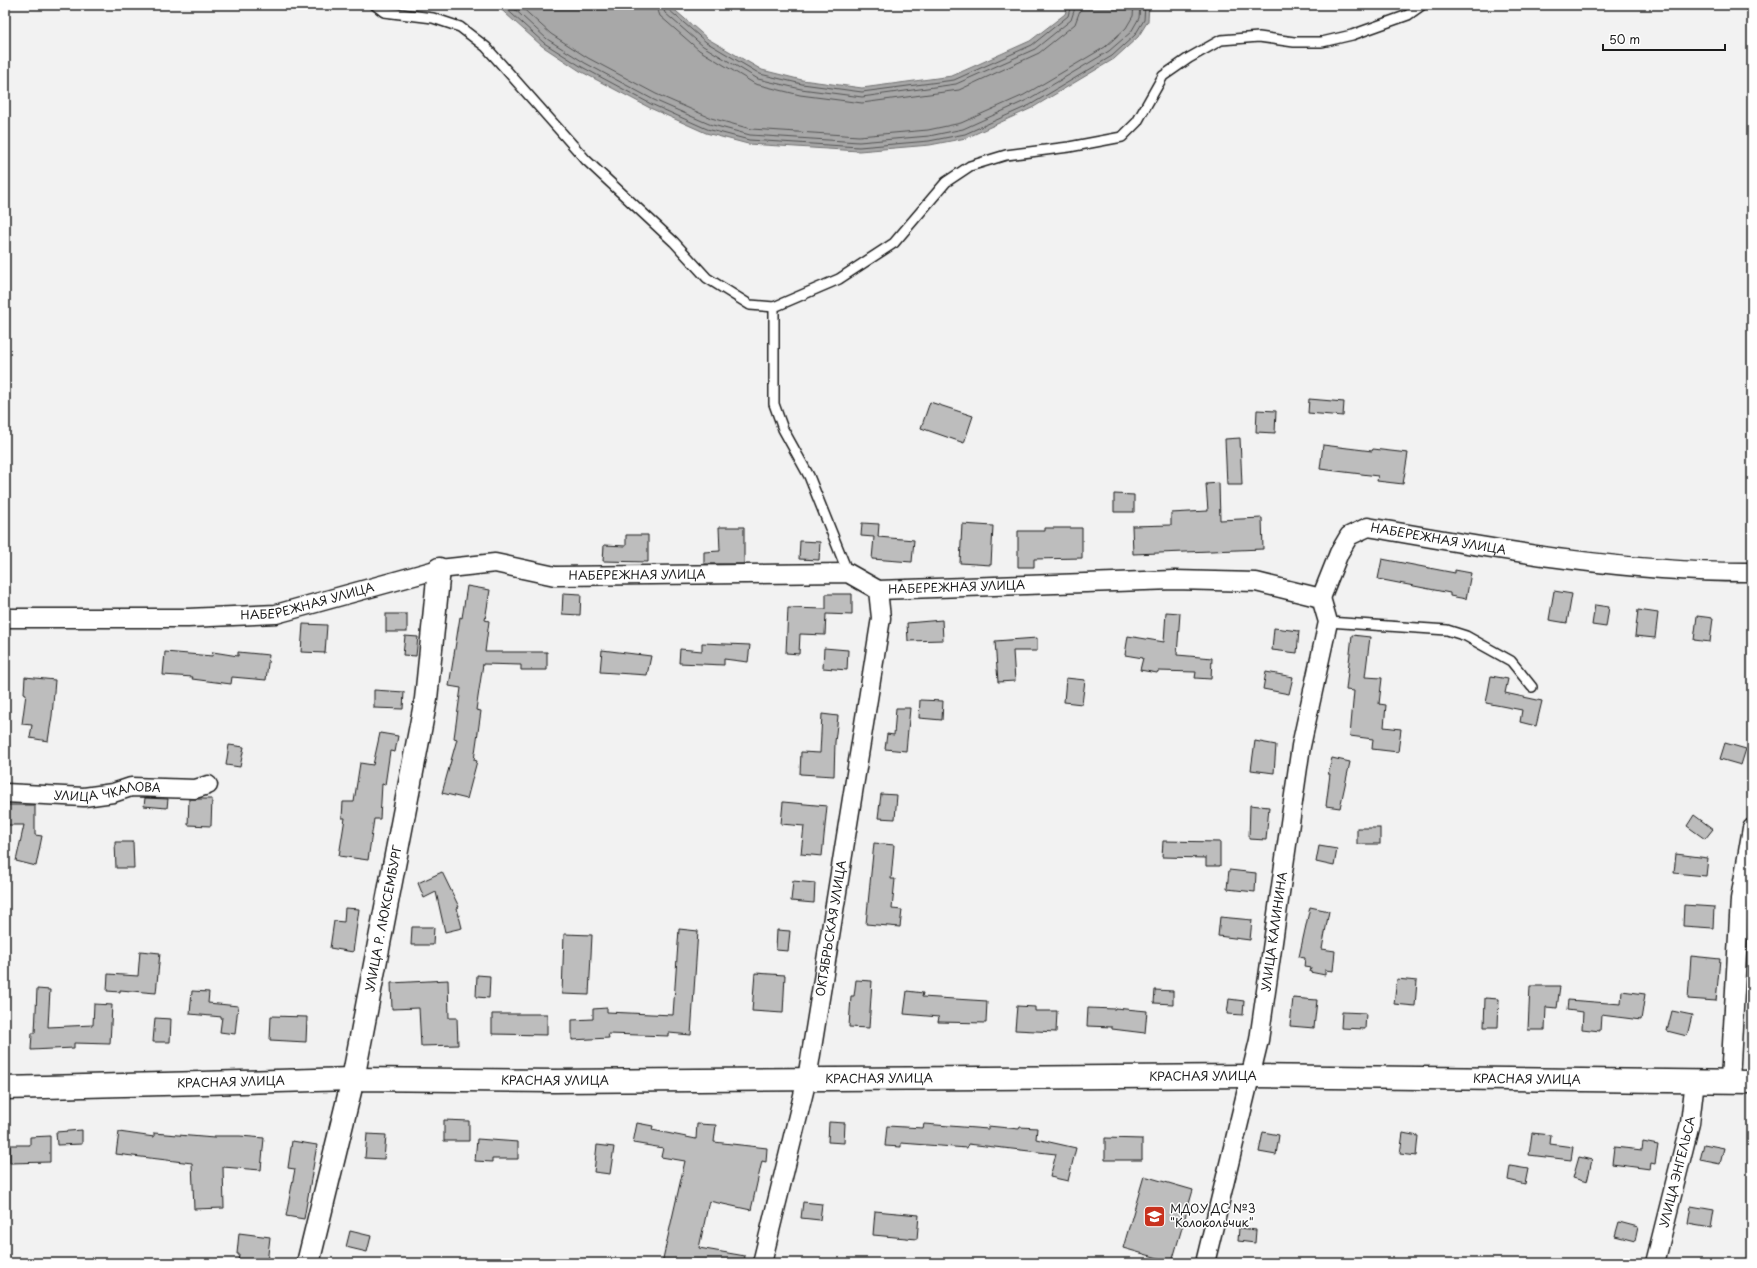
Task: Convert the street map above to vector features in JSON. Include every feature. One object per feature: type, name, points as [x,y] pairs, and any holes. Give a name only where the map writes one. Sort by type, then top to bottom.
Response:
[{"type":"main road","name":"УЛИЦА Р. ЛЮКСЕМБУРГ","points":[[308,1263],[353,1079],[426,699],[439,569]]},
{"type":"main road","name":"КРАСНАЯ УЛИЦА","points":[[5,1088],[353,1079],[554,1081],[1250,1076],[1695,1080],[1752,1082]]},
{"type":"street","name":"НАБЕРЕЖНАЯ УЛИЦА","points":[[5,618],[188,618],[276,614],[439,569],[495,563],[555,576],[848,574],[878,590],[1174,580],[1256,582],[1321,598],[1339,553],[1349,536],[1368,527],[1576,561],[1713,573],[1752,572]]},
{"type":"street","name":"ОКТЯБРЬСКАЯ УЛИЦА","points":[[762,1263],[807,1079],[881,618],[878,590]]},
{"type":"street","name":"УЛИЦА КАЛИНИНА","points":[[1205,1263],[1259,1040],[1301,746],[1328,622],[1321,598]]},
{"type":"street","name":"УЛИЦА ЧКАЛОВА","points":[[5,793],[84,797],[113,793],[131,787],[195,789],[208,785]]},
{"type":"street","points":[[1730,1081],[1740,899],[1752,828]]},
{"type":"street","name":"УЛИЦА ЭНГЕЛЬСА","points":[[1655,1263],[1690,1123],[1695,1080]]},
{"type":"lane","points":[[376,5],[384,12],[433,18],[460,27],[486,46],[586,160],[674,242],[707,278],[750,306],[774,307],[839,279],[894,243],[946,182],[970,166],[1006,155],[1069,147],[1122,137],[1137,122],[1163,76],[1189,58],[1221,40],[1259,37],[1294,42],[1322,42],[1352,35],[1401,18],[1422,5]]},
{"type":"lane","points":[[774,307],[774,404],[783,429],[809,476],[848,574]]},
{"type":"lane","points":[[1328,622],[1447,630],[1466,636],[1511,661],[1532,687]]},
{"type":"water","points":[[496,5],[669,5],[708,39],[762,70],[802,80],[862,88],[952,76],[1030,41],[1065,14],[1068,5],[1149,5],[1148,21],[1138,37],[1114,59],[1032,108],[966,138],[930,145],[859,151],[748,144],[706,133],[650,108],[580,71],[542,46]]},
{"type":"building","points":[[1309,399],[1344,402],[1343,416],[1308,413]]},
{"type":"building","points":[[930,402],[973,416],[964,443],[921,428]]},
{"type":"building","points":[[1257,410],[1276,411],[1275,433],[1256,432]]},
{"type":"building","points":[[1240,438],[1242,485],[1227,485],[1225,439]]},
{"type":"building","points":[[1323,445],[1372,451],[1373,449],[1408,453],[1403,484],[1377,481],[1378,476],[1320,469]]},
{"type":"building","points":[[1219,483],[1220,520],[1262,518],[1263,549],[1133,554],[1132,526],[1171,525],[1171,513],[1208,511],[1206,484]]},
{"type":"building","points":[[1114,494],[1134,495],[1134,512],[1114,512]]},
{"type":"building","points":[[862,523],[879,524],[878,537],[914,540],[912,562],[872,559],[874,537],[861,536]]},
{"type":"building","points":[[962,524],[993,526],[991,565],[960,563]]},
{"type":"building","points":[[719,527],[744,527],[744,564],[704,564],[704,552],[720,551]]},
{"type":"building","points":[[1045,528],[1082,528],[1082,558],[1034,559],[1034,567],[1018,567],[1018,531],[1045,531]]},
{"type":"building","points":[[626,535],[648,535],[648,562],[603,561],[604,545],[626,546]]},
{"type":"building","points":[[800,541],[820,542],[819,560],[799,559]]},
{"type":"building","points":[[1382,559],[1455,573],[1455,570],[1471,573],[1466,599],[1450,596],[1450,593],[1378,579]]},
{"type":"building","points":[[467,586],[490,590],[485,620],[489,621],[485,652],[547,652],[547,670],[521,670],[521,665],[483,664],[476,710],[481,711],[474,760],[477,761],[467,799],[442,793],[457,739],[454,738],[461,688],[449,686],[460,617],[462,618]]},
{"type":"building","points":[[1554,591],[1572,594],[1567,623],[1549,620]]},
{"type":"building","points":[[563,593],[581,594],[580,615],[562,614]]},
{"type":"building","points":[[826,594],[852,594],[852,615],[826,614],[825,635],[800,634],[799,654],[786,653],[788,608],[826,609]]},
{"type":"building","points":[[1595,605],[1609,607],[1606,627],[1592,625]]},
{"type":"building","points":[[1638,610],[1658,613],[1655,638],[1635,636]]},
{"type":"building","points":[[1166,612],[1180,613],[1177,655],[1212,658],[1211,679],[1195,678],[1196,672],[1158,671],[1157,673],[1140,670],[1143,658],[1125,655],[1128,636],[1164,642]]},
{"type":"building","points":[[386,614],[407,614],[407,632],[386,632]]},
{"type":"building","points":[[1697,616],[1713,618],[1710,642],[1694,640]]},
{"type":"building","points":[[942,620],[943,640],[908,641],[907,623]]},
{"type":"building","points":[[303,624],[327,625],[325,653],[301,652]]},
{"type":"building","points":[[1274,628],[1299,631],[1297,653],[1272,650]]},
{"type":"building","points":[[1352,635],[1370,637],[1365,677],[1382,678],[1379,704],[1386,705],[1384,727],[1401,729],[1398,752],[1372,749],[1373,739],[1350,736],[1354,691],[1346,690]]},
{"type":"building","points":[[405,636],[418,637],[416,656],[403,655]]},
{"type":"building","points":[[1037,638],[1037,651],[1013,651],[1015,681],[998,682],[995,641]]},
{"type":"building","points":[[702,643],[750,645],[748,662],[724,659],[724,665],[679,663],[680,649],[702,651]]},
{"type":"building","points":[[824,648],[848,650],[847,670],[823,668]]},
{"type":"building","points":[[602,650],[651,656],[647,675],[600,672]]},
{"type":"building","points":[[165,652],[212,656],[213,652],[238,656],[238,652],[269,655],[266,680],[232,677],[231,684],[192,679],[193,677],[163,675]]},
{"type":"building","points":[[1266,672],[1293,677],[1289,694],[1263,689]]},
{"type":"building","points":[[1491,676],[1508,679],[1505,693],[1542,701],[1536,726],[1520,722],[1522,710],[1486,703]]},
{"type":"building","points":[[25,677],[55,680],[48,741],[30,738],[32,725],[22,724],[26,694],[24,693]]},
{"type":"building","points":[[1066,678],[1085,680],[1082,704],[1064,702]]},
{"type":"building","points":[[374,690],[404,692],[403,709],[374,708]]},
{"type":"building","points":[[920,700],[943,701],[942,720],[919,718]]},
{"type":"building","points":[[896,708],[910,708],[906,751],[885,749],[887,734],[894,735]]},
{"type":"building","points":[[822,714],[838,716],[835,742],[834,776],[800,774],[801,752],[820,753]]},
{"type":"building","points":[[380,733],[398,736],[395,752],[390,751],[385,785],[382,784],[380,819],[374,819],[368,860],[339,856],[345,818],[342,818],[343,802],[354,802],[360,763],[373,765]]},
{"type":"building","points":[[1255,741],[1276,745],[1274,773],[1251,770]]},
{"type":"building","points":[[1725,743],[1746,749],[1741,765],[1720,759]]},
{"type":"building","points":[[229,745],[244,747],[240,767],[226,765]]},
{"type":"building","points":[[1332,758],[1350,762],[1340,808],[1326,806],[1330,774],[1328,774]]},
{"type":"building","points":[[881,794],[897,795],[895,819],[878,818]]},
{"type":"building","points":[[145,798],[168,799],[167,808],[144,806]]},
{"type":"building","points":[[189,799],[212,799],[211,826],[188,825]]},
{"type":"building","points":[[783,802],[827,806],[822,856],[801,854],[804,826],[781,824]]},
{"type":"building","points":[[7,805],[35,805],[35,835],[42,836],[36,866],[16,861],[24,825],[7,825]]},
{"type":"building","points":[[1250,805],[1269,807],[1266,840],[1249,839]]},
{"type":"building","points":[[1694,815],[1713,829],[1705,839],[1687,826]]},
{"type":"building","points":[[1357,828],[1380,828],[1380,844],[1357,844]]},
{"type":"building","points":[[1163,841],[1220,842],[1220,866],[1206,866],[1206,858],[1162,857]]},
{"type":"building","points":[[115,842],[133,842],[134,868],[116,868]]},
{"type":"building","points":[[874,843],[894,845],[891,879],[895,879],[892,909],[902,910],[900,927],[866,924]]},
{"type":"building","points":[[1319,846],[1337,849],[1334,866],[1316,862]]},
{"type":"building","points":[[1676,854],[1708,858],[1706,876],[1674,873]]},
{"type":"building","points":[[1229,870],[1256,873],[1255,892],[1227,889]]},
{"type":"building","points":[[442,872],[459,907],[457,908],[462,928],[445,932],[436,892],[424,898],[418,883]]},
{"type":"building","points":[[793,881],[815,883],[814,903],[791,901]]},
{"type":"building","points":[[1684,905],[1714,907],[1713,928],[1683,926]]},
{"type":"building","points":[[1310,907],[1329,911],[1322,949],[1335,951],[1333,971],[1325,970],[1325,975],[1310,972],[1311,968],[1304,967],[1305,958],[1299,957]]},
{"type":"building","points":[[345,908],[359,909],[353,952],[330,948],[334,921],[344,922]]},
{"type":"building","points":[[1220,917],[1252,920],[1250,940],[1218,936]]},
{"type":"building","points":[[412,927],[434,927],[433,945],[411,945]]},
{"type":"building","points":[[679,929],[698,931],[691,1035],[669,1033],[669,1036],[608,1034],[609,1038],[572,1040],[572,1020],[593,1019],[593,1009],[607,1008],[607,1012],[673,1015]]},
{"type":"building","points":[[777,930],[790,931],[788,951],[776,950]]},
{"type":"building","points":[[564,934],[592,935],[589,995],[562,994]]},
{"type":"building","points":[[140,951],[160,953],[156,993],[120,990],[120,992],[107,991],[108,974],[138,976]]},
{"type":"building","points":[[1691,956],[1720,959],[1716,1001],[1688,999]]},
{"type":"building","points":[[755,973],[785,975],[783,1013],[752,1011]]},
{"type":"building","points":[[477,975],[490,976],[489,998],[476,997]]},
{"type":"building","points":[[1397,979],[1417,981],[1415,1006],[1394,1004]]},
{"type":"building","points":[[448,980],[449,1018],[457,1018],[458,1045],[421,1046],[419,1008],[392,1009],[391,983]]},
{"type":"building","points":[[856,980],[872,981],[869,1028],[849,1027],[851,996],[854,996]]},
{"type":"building","points":[[1530,986],[1560,986],[1557,1008],[1546,1007],[1545,1030],[1528,1030]]},
{"type":"building","points":[[37,989],[50,990],[48,1027],[93,1025],[94,1004],[112,1005],[110,1044],[74,1043],[74,1048],[31,1050],[32,1033],[35,1033]]},
{"type":"building","points":[[1155,990],[1173,991],[1173,1004],[1154,1003]]},
{"type":"building","points":[[192,991],[209,992],[208,1003],[238,1006],[235,1034],[220,1032],[222,1017],[190,1014]]},
{"type":"building","points":[[907,991],[923,993],[922,997],[987,1001],[986,1023],[938,1022],[939,1017],[904,1014]]},
{"type":"building","points":[[1622,991],[1645,994],[1641,1020],[1601,1015],[1600,1031],[1582,1029],[1583,1012],[1567,1010],[1568,1000],[1621,1004]]},
{"type":"building","points":[[1293,998],[1317,1000],[1314,1028],[1290,1026]]},
{"type":"building","points":[[1485,998],[1499,999],[1498,1027],[1484,1027]]},
{"type":"building","points":[[1229,999],[1244,1001],[1243,1015],[1227,1014]]},
{"type":"building","points":[[1017,1006],[1035,1007],[1035,1011],[1057,1011],[1056,1032],[1015,1030]]},
{"type":"building","points":[[1088,1008],[1115,1008],[1147,1011],[1145,1033],[1112,1029],[1112,1027],[1087,1026]]},
{"type":"building","points":[[1672,1011],[1692,1015],[1687,1036],[1667,1031]]},
{"type":"building","points":[[1342,1012],[1366,1013],[1365,1029],[1341,1028]]},
{"type":"building","points":[[492,1014],[547,1014],[547,1035],[492,1034]]},
{"type":"building","points":[[271,1016],[307,1017],[306,1042],[270,1040]]},
{"type":"building","points":[[155,1018],[171,1019],[170,1042],[153,1042]]},
{"type":"building","points":[[444,1120],[469,1121],[469,1141],[444,1141]]},
{"type":"building","points":[[829,1122],[845,1123],[844,1143],[828,1142]]},
{"type":"building","points":[[637,1123],[653,1126],[652,1130],[696,1139],[697,1124],[716,1125],[714,1142],[767,1148],[766,1162],[762,1161],[751,1210],[709,1201],[699,1248],[745,1256],[744,1263],[662,1263],[685,1161],[661,1157],[663,1148],[633,1143]]},
{"type":"building","points":[[924,1124],[988,1129],[988,1126],[1019,1129],[1020,1127],[1037,1128],[1036,1139],[1076,1148],[1068,1181],[1050,1177],[1056,1154],[968,1144],[967,1148],[901,1143],[901,1147],[885,1146],[887,1126],[923,1128]]},
{"type":"building","points":[[82,1130],[82,1144],[57,1145],[56,1132]]},
{"type":"building","points":[[119,1132],[154,1137],[154,1133],[214,1138],[214,1136],[240,1136],[264,1138],[261,1170],[223,1167],[224,1208],[194,1209],[192,1163],[116,1154]]},
{"type":"building","points":[[1263,1132],[1279,1135],[1276,1155],[1259,1152]]},
{"type":"building","points":[[1403,1133],[1418,1136],[1416,1156],[1400,1154]]},
{"type":"building","points":[[1532,1133],[1551,1135],[1550,1144],[1573,1147],[1571,1160],[1529,1155]]},
{"type":"building","points":[[367,1134],[386,1135],[384,1159],[365,1158]]},
{"type":"building","points":[[50,1136],[50,1162],[10,1163],[10,1145],[30,1145],[30,1137]]},
{"type":"building","points":[[1105,1138],[1142,1139],[1142,1160],[1105,1160]]},
{"type":"building","points":[[477,1139],[518,1142],[518,1159],[492,1159],[492,1162],[475,1161]]},
{"type":"building","points":[[292,1141],[317,1145],[304,1219],[286,1216],[295,1169],[288,1168]]},
{"type":"building","points":[[1643,1142],[1658,1145],[1655,1164],[1651,1163],[1650,1169],[1612,1164],[1614,1147],[1642,1150]]},
{"type":"building","points":[[1704,1144],[1724,1148],[1720,1164],[1700,1160]]},
{"type":"building","points":[[597,1145],[614,1147],[610,1174],[594,1172]]},
{"type":"building","points":[[1579,1157],[1592,1160],[1587,1182],[1573,1178]]},
{"type":"building","points":[[1510,1166],[1528,1169],[1525,1184],[1508,1180]]},
{"type":"building","points":[[1144,1176],[1193,1190],[1172,1262],[1123,1248]]},
{"type":"building","points":[[803,1202],[822,1204],[820,1220],[801,1218]]},
{"type":"building","points":[[1691,1206],[1714,1210],[1711,1228],[1688,1224]]},
{"type":"building","points":[[875,1211],[919,1215],[917,1239],[873,1235]]},
{"type":"building","points":[[1619,1222],[1638,1227],[1635,1241],[1615,1236]]},
{"type":"building","points":[[1239,1228],[1256,1230],[1255,1243],[1238,1241]]},
{"type":"building","points":[[350,1231],[371,1236],[367,1252],[346,1247]]},
{"type":"building","points":[[239,1233],[270,1237],[267,1263],[238,1263],[239,1254],[237,1254]]},
{"type":"place","name":"МДОУ ДС №3 \"Колокольчик\"","points":[[1155,1216]]}]
